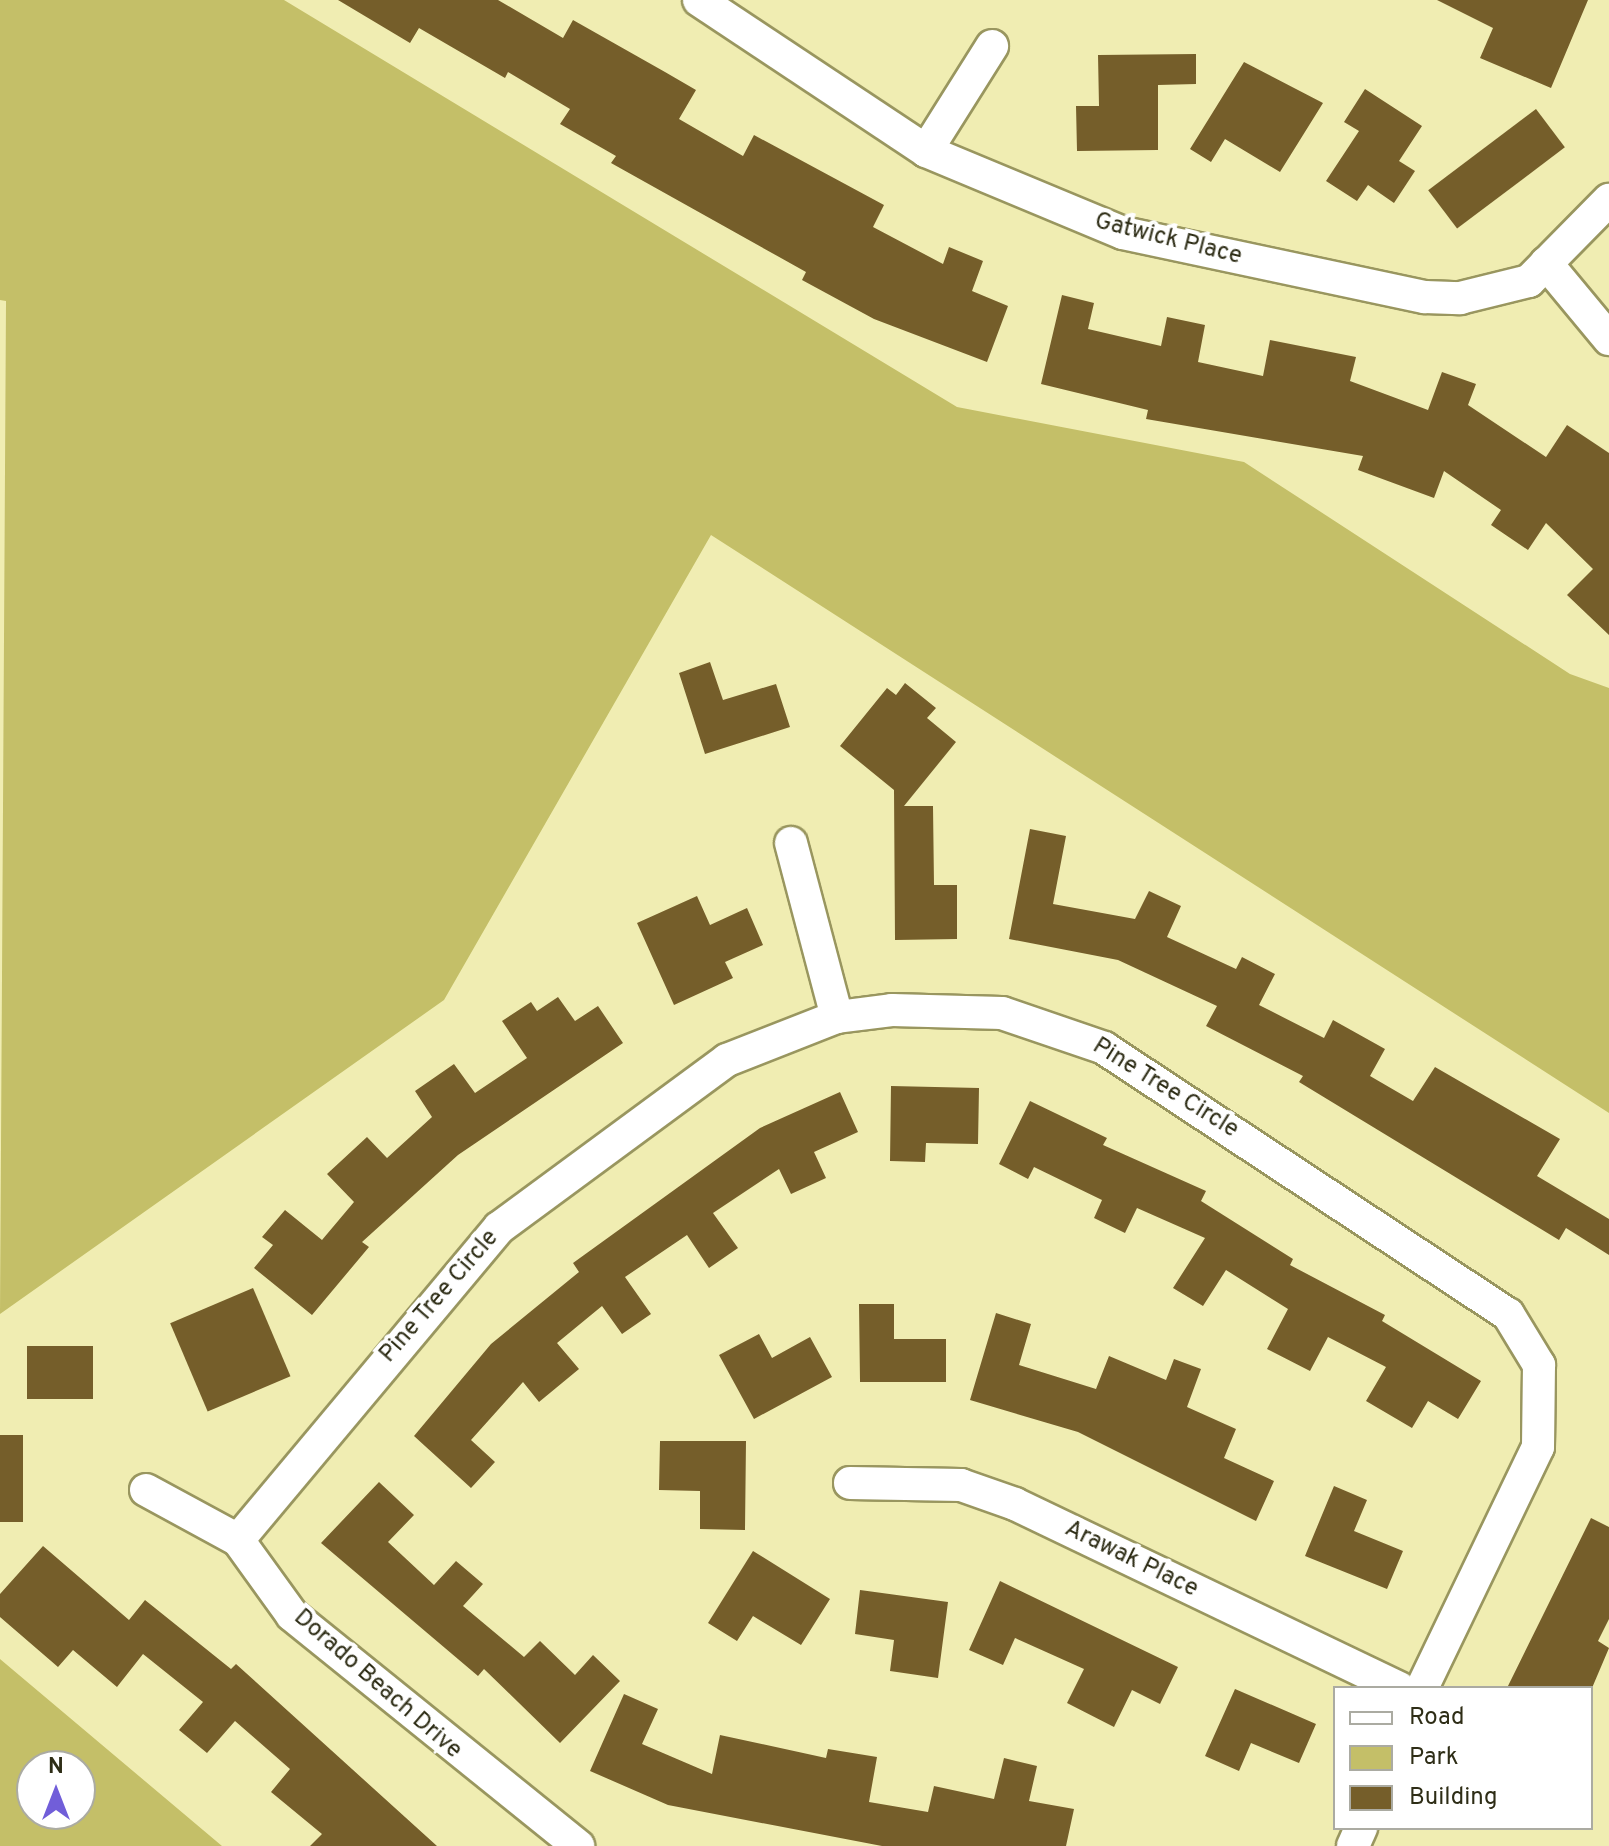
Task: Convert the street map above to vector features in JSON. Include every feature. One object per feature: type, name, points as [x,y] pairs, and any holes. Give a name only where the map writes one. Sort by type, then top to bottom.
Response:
[{"type":"street","name":"Gatwick Place","points":[[699,0],[926,151],[1123,233],[1425,297],[1496,293],[1529,281],[1609,200]]},
{"type":"street","points":[[926,151],[992,46]]},
{"type":"street","points":[[1546,263],[1609,339]]},
{"type":"street","points":[[791,843],[837,1017]]},
{"type":"street","name":"Pine Tree Circle","points":[[238,1540],[499,1228],[727,1060],[837,1017],[892,1010],[1002,1013],[1104,1048],[1508,1314],[1539,1365],[1538,1447],[1423,1686]]},
{"type":"street","name":"Arawak Place","points":[[850,1483],[961,1485],[1015,1504],[1395,1686]]},
{"type":"street","name":"Dorado Beach Drive","points":[[146,1490],[238,1540],[292,1615],[515,1803],[578,1846]]},
{"type":"green space","points":[[0,0],[284,0],[957,407],[1244,462],[1570,674],[1609,688],[1609,1113],[711,535],[444,1000],[0,1314],[6,301],[0,300]]},
{"type":"green space","points":[[0,1659],[222,1846],[0,1846]]},
{"type":"building","points":[[338,0],[498,0],[563,38],[573,20],[696,90],[679,119],[743,156],[754,135],[884,205],[873,227],[943,264],[949,247],[983,261],[972,291],[1008,306],[987,362],[874,319],[802,280],[806,272],[611,163],[616,156],[560,124],[570,109],[508,72],[505,78],[419,28],[410,43]]},
{"type":"building","points":[[1437,0],[1588,0],[1551,88],[1480,58],[1493,28]]},
{"type":"building","points":[[1196,54],[1196,84],[1158,85],[1158,150],[1077,151],[1076,106],[1099,106],[1098,55]]},
{"type":"building","points":[[1244,62],[1323,103],[1280,172],[1225,139],[1211,162],[1190,149]]},
{"type":"building","points":[[1365,89],[1422,126],[1399,161],[1415,171],[1394,203],[1368,185],[1357,201],[1326,181],[1359,131],[1344,122]]},
{"type":"building","points":[[1536,109],[1565,147],[1457,229],[1428,190]]},
{"type":"building","points":[[1062,295],[1094,303],[1088,329],[1161,346],[1167,317],[1205,325],[1198,362],[1263,376],[1270,340],[1356,357],[1350,381],[1428,410],[1442,372],[1476,384],[1468,405],[1546,457],[1567,425],[1609,453],[1609,635],[1567,595],[1593,569],[1546,523],[1528,550],[1491,525],[1501,510],[1444,471],[1434,498],[1358,470],[1363,456],[1146,419],[1148,410],[1041,384]]},
{"type":"building","points":[[710,662],[723,700],[776,684],[790,727],[705,754],[679,673]]},
{"type":"building","points":[[905,683],[936,708],[927,718],[956,742],[904,806],[933,806],[934,885],[957,885],[957,939],[895,940],[894,790],[840,746],[887,688],[896,695]]},
{"type":"building","points":[[1030,829],[1066,836],[1053,904],[1135,919],[1149,891],[1181,906],[1167,937],[1236,969],[1242,957],[1275,974],[1259,1005],[1324,1038],[1333,1020],[1385,1049],[1370,1076],[1413,1101],[1435,1067],[1560,1139],[1537,1176],[1609,1219],[1609,1255],[1566,1228],[1559,1240],[1299,1082],[1303,1076],[1206,1026],[1217,1006],[1118,960],[1009,939]]},
{"type":"building","points":[[697,896],[710,925],[747,908],[763,945],[725,962],[733,978],[674,1005],[637,923]]},
{"type":"building","points":[[558,997],[575,1021],[598,1006],[623,1043],[458,1155],[362,1242],[369,1247],[312,1315],[254,1268],[273,1245],[262,1237],[285,1210],[322,1240],[354,1202],[327,1174],[367,1137],[387,1158],[432,1117],[415,1091],[454,1064],[475,1093],[527,1058],[502,1021],[531,1002],[537,1011]]},
{"type":"building","points":[[891,1086],[979,1088],[978,1144],[926,1143],[925,1162],[890,1161]]},
{"type":"building","points":[[840,1092],[858,1132],[814,1152],[826,1178],[791,1194],[779,1169],[713,1213],[738,1248],[709,1268],[687,1235],[625,1277],[651,1314],[622,1334],[602,1306],[557,1343],[579,1369],[539,1402],[523,1382],[471,1440],[495,1462],[471,1488],[414,1436],[491,1344],[579,1272],[573,1263],[760,1128]]},
{"type":"building","points":[[1030,1101],[1107,1138],[1103,1145],[1206,1191],[1201,1201],[1293,1259],[1290,1265],[1385,1315],[1382,1321],[1481,1381],[1458,1419],[1428,1401],[1412,1428],[1366,1401],[1386,1367],[1328,1337],[1310,1371],[1267,1349],[1288,1309],[1226,1270],[1203,1306],[1173,1288],[1205,1238],[1137,1208],[1125,1233],[1094,1218],[1102,1200],[1034,1167],[1028,1179],[999,1164]]},
{"type":"building","points":[[253,1288],[291,1376],[208,1412],[170,1323]]},
{"type":"building","points":[[859,1304],[894,1304],[894,1339],[946,1339],[946,1382],[860,1382]]},
{"type":"building","points":[[996,1313],[1031,1324],[1019,1365],[1096,1389],[1109,1356],[1166,1380],[1174,1359],[1201,1369],[1187,1407],[1236,1429],[1224,1458],[1274,1481],[1256,1521],[1078,1432],[970,1400]]},
{"type":"building","points":[[759,1334],[772,1358],[810,1337],[832,1377],[754,1419],[719,1355]]},
{"type":"building","points":[[27,1346],[93,1346],[93,1399],[27,1399]]},
{"type":"building","points":[[0,1435],[23,1435],[23,1522],[0,1522]]},
{"type":"building","points":[[660,1441],[746,1441],[745,1530],[700,1529],[700,1491],[659,1490]]},
{"type":"building","points":[[379,1482],[414,1515],[388,1542],[434,1585],[456,1561],[483,1584],[463,1606],[524,1657],[540,1641],[575,1675],[593,1655],[620,1681],[560,1743],[484,1669],[478,1676],[321,1543]]},
{"type":"building","points":[[1334,1486],[1367,1500],[1354,1531],[1403,1551],[1387,1589],[1305,1556]]},
{"type":"building","points":[[1591,1518],[1609,1527],[1609,1619],[1598,1641],[1609,1648],[1593,1686],[1508,1686]]},
{"type":"building","points":[[43,1546],[129,1620],[145,1600],[231,1669],[236,1664],[437,1846],[310,1846],[322,1834],[271,1792],[290,1769],[235,1721],[207,1753],[179,1730],[203,1702],[143,1654],[117,1687],[73,1650],[58,1667],[0,1617],[0,1594]]},
{"type":"building","points":[[753,1551],[830,1599],[801,1645],[753,1616],[737,1641],[708,1623]]},
{"type":"building","points":[[1000,1581],[1178,1667],[1160,1704],[1132,1690],[1114,1727],[1067,1703],[1084,1669],[1015,1638],[1003,1665],[969,1650]]},
{"type":"building","points":[[860,1590],[948,1602],[938,1678],[890,1671],[894,1640],[855,1634]]},
{"type":"building","points":[[1235,1689],[1316,1724],[1299,1763],[1251,1743],[1239,1771],[1205,1756]]},
{"type":"building","points":[[624,1694],[658,1709],[642,1744],[712,1774],[720,1735],[826,1758],[828,1749],[877,1757],[869,1802],[928,1812],[934,1786],[994,1799],[1004,1758],[1037,1766],[1029,1801],[1074,1809],[1066,1846],[882,1846],[668,1805],[590,1771]]}]
